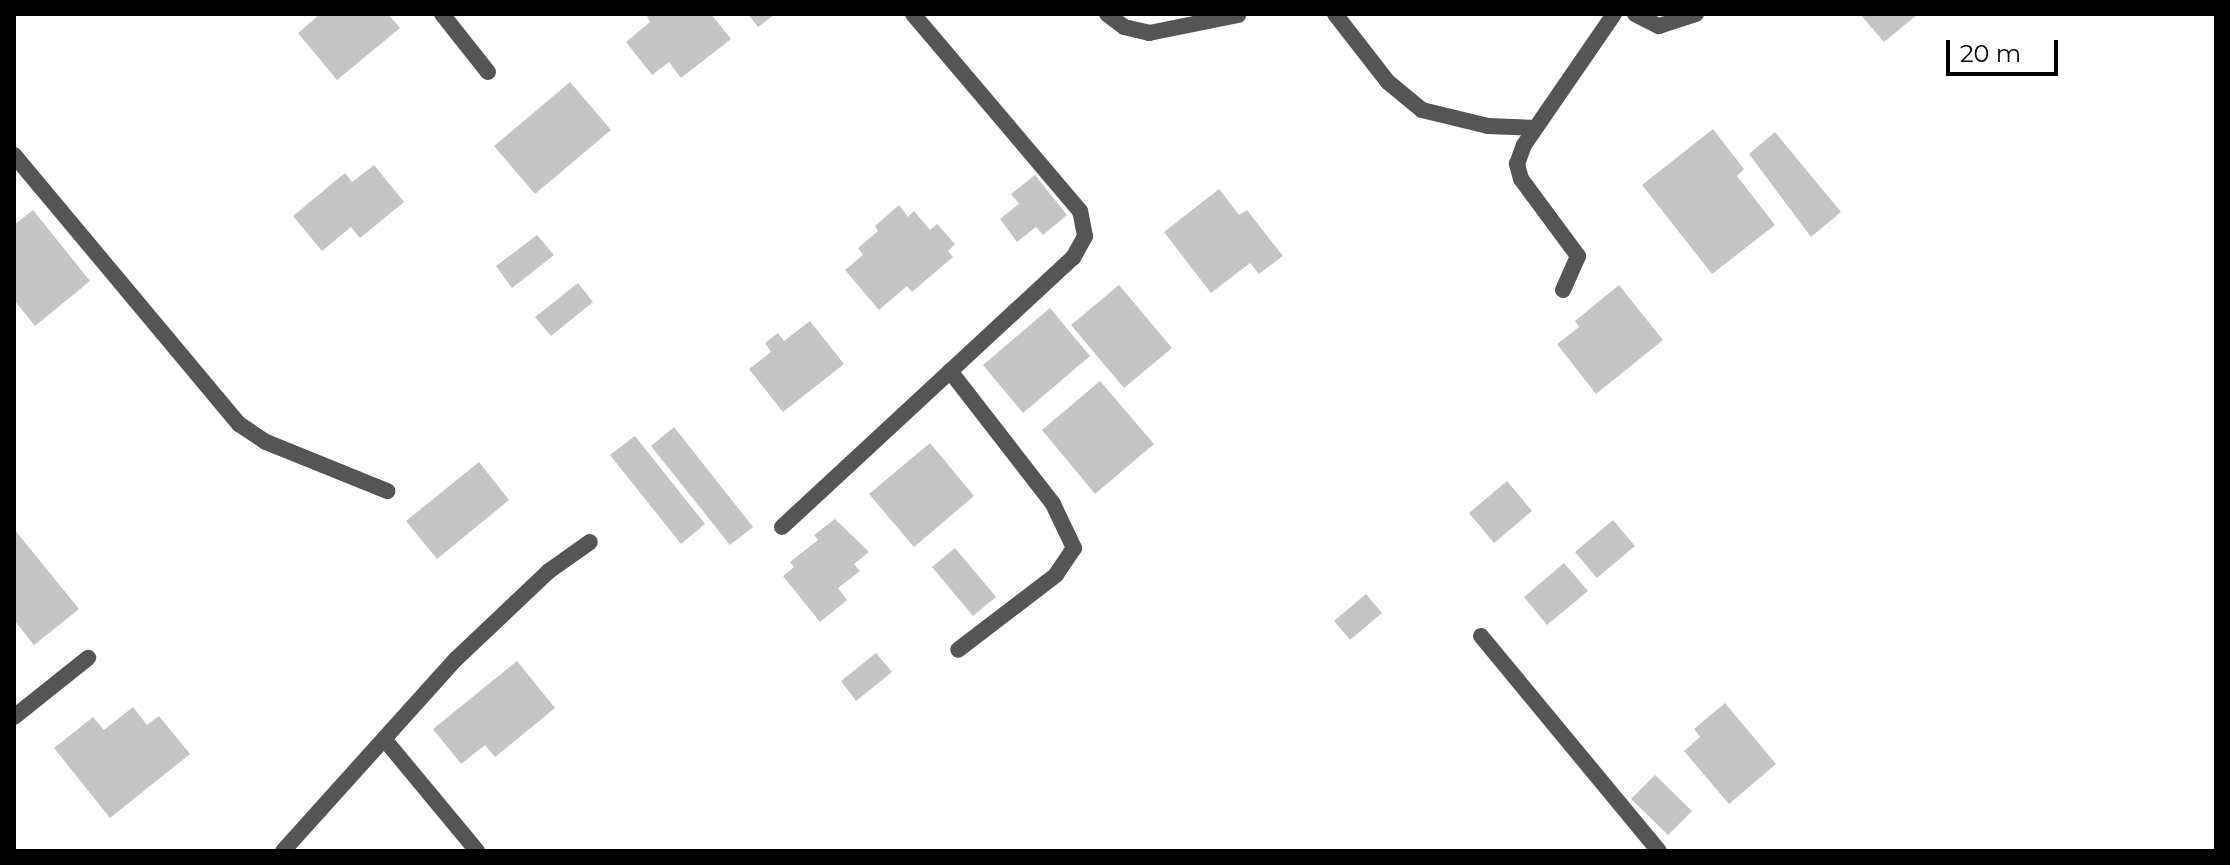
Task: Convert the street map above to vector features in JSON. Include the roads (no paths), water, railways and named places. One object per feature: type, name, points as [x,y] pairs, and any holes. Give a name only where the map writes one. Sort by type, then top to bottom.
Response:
[{"type":"street","points":[[442,14],[488,72]]},
{"type":"street","points":[[782,527],[1073,258],[1085,236],[1080,211],[913,14]]},
{"type":"street","points":[[1107,14],[1129,21],[1149,33],[1238,15]]},
{"type":"street","points":[[1335,14],[1388,82],[1422,110],[1488,126],[1535,128]]},
{"type":"street","points":[[1563,290],[1578,256],[1521,179],[1517,164],[1535,128],[1614,14]]},
{"type":"street","points":[[1635,14],[1659,26],[1696,14]]},
{"type":"street","points":[[14,155],[239,424],[266,442],[387,491]]},
{"type":"street","points":[[950,371],[1053,504],[1068,526],[1074,548],[1056,575],[958,650]]},
{"type":"street","points":[[283,851],[503,613],[590,542]]},
{"type":"street","points":[[1481,636],[1659,851]]},
{"type":"street","points":[[14,717],[88,658]]},
{"type":"street","points":[[385,740],[477,851]]}]
